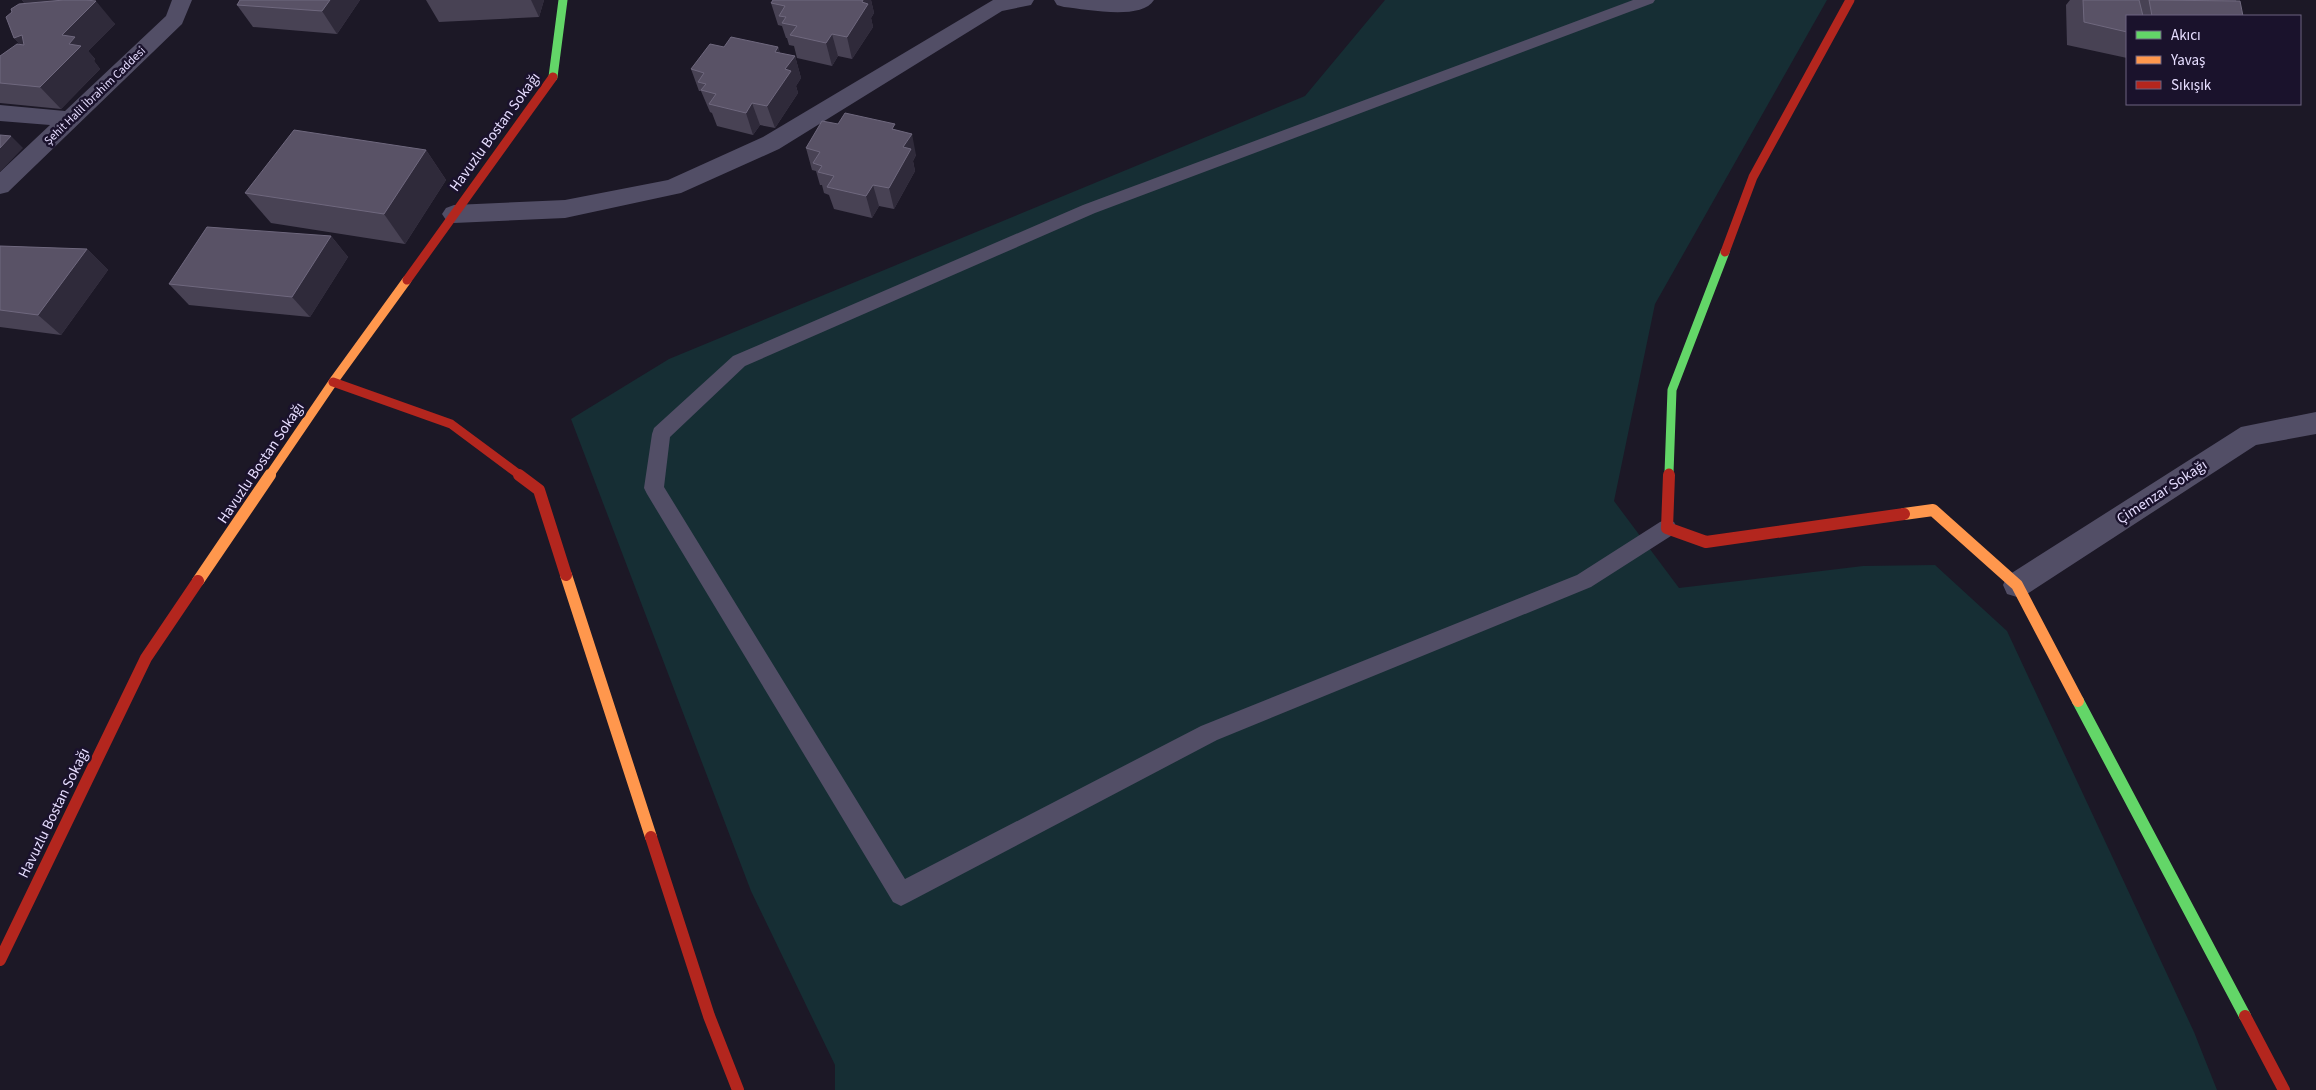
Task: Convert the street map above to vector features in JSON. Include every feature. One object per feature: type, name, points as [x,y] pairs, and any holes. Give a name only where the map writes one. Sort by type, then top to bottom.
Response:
[{"type":"street","name":"Şehit Halil İbrahim Caddesi","points":[[0,186],[175,19],[182,0]]},
{"type":"street","name":"Havuzlu Bostan Sokağı","points":[[0,960],[146,658],[334,382],[552,77],[563,0]]},
{"type":"street","points":[[454,214],[565,209],[673,187],[771,143],[996,6],[1024,0]]},
{"type":"street","points":[[1064,0],[1130,6],[1144,0]]},
{"type":"street","points":[[1850,0],[1752,177],[1672,390],[1667,528],[1706,542],[1933,510],[2017,585],[2284,1090]]},
{"type":"street","points":[[0,112],[70,119]]},
{"type":"street","points":[[334,382],[451,424],[539,490],[709,1016],[738,1090]]},
{"type":"street","name":"Çimenzar Sokağı","points":[[2017,585],[2250,435],[2316,423]]},
{"type":"lane","points":[[1648,0],[1089,209],[739,361],[662,434],[654,488],[900,894],[1208,733],[1584,581],[1667,528]]},
{"type":"green space","points":[[1385,0],[1827,0],[1655,304],[1614,501],[1679,588],[1863,566],[1935,565],[2007,631],[2194,1032],[2217,1090],[835,1090],[835,1065],[751,891],[571,419],[669,359],[1305,96]]},
{"type":"building","points":[[64,0],[96,1],[62,35],[75,37],[69,44],[81,46],[40,87],[0,83],[0,56],[17,44],[24,45],[22,35],[14,38],[6,17],[12,12],[11,9],[19,4]]},
{"type":"building","points":[[240,0],[330,0],[322,11],[237,5]]},
{"type":"building","points":[[773,0],[863,0],[862,2],[868,4],[847,37],[832,34],[826,43],[790,35],[797,26],[782,23],[786,17],[779,16],[785,6],[771,3]]},
{"type":"building","points":[[2083,0],[2139,0],[2143,15],[2126,15],[2126,32],[2084,22]]},
{"type":"building","points":[[2149,0],[2240,1],[2243,15],[2152,15]]},
{"type":"building","points":[[731,37],[778,47],[775,52],[795,56],[785,69],[791,71],[767,106],[752,103],[746,113],[709,104],[716,94],[701,90],[706,84],[698,82],[704,73],[691,69],[710,44],[724,47]]},
{"type":"building","points":[[845,113],[895,124],[892,129],[912,134],[903,147],[911,149],[889,188],[873,185],[866,196],[827,187],[834,176],[818,172],[822,166],[813,163],[820,152],[806,148],[822,121],[838,124]]},
{"type":"building","points":[[294,130],[426,150],[384,214],[245,193]]},
{"type":"building","points":[[0,135],[11,136],[0,148]]},
{"type":"building","points":[[207,227],[331,236],[292,297],[169,284]]},
{"type":"building","points":[[0,246],[87,249],[38,315],[0,310]]},
{"type":"traffic: fast","points":[[553,77],[563,0]]},
{"type":"traffic: fast","points":[[1669,473],[1672,390],[1725,252]]},
{"type":"traffic: fast","points":[[2078,701],[2245,1016]]},
{"type":"traffic: slow","points":[[198,581],[333,382],[407,280]]},
{"type":"traffic: slow","points":[[1904,514],[1933,510],[2017,585],[2078,701]]},
{"type":"traffic: slow","points":[[566,575],[651,837]]},
{"type":"traffic: jam","points":[[1725,252],[1753,177],[1850,0]]},
{"type":"traffic: jam","points":[[407,280],[553,77]]},
{"type":"traffic: jam","points":[[333,382],[451,424],[539,490],[566,575]]},
{"type":"traffic: jam","points":[[1669,473],[1667,528],[1706,542],[1904,514]]},
{"type":"traffic: jam","points":[[0,960],[146,658],[198,581]]},
{"type":"traffic: jam","points":[[651,837],[709,1016],[738,1090]]},
{"type":"traffic: jam","points":[[2245,1016],[2284,1090]]}]
